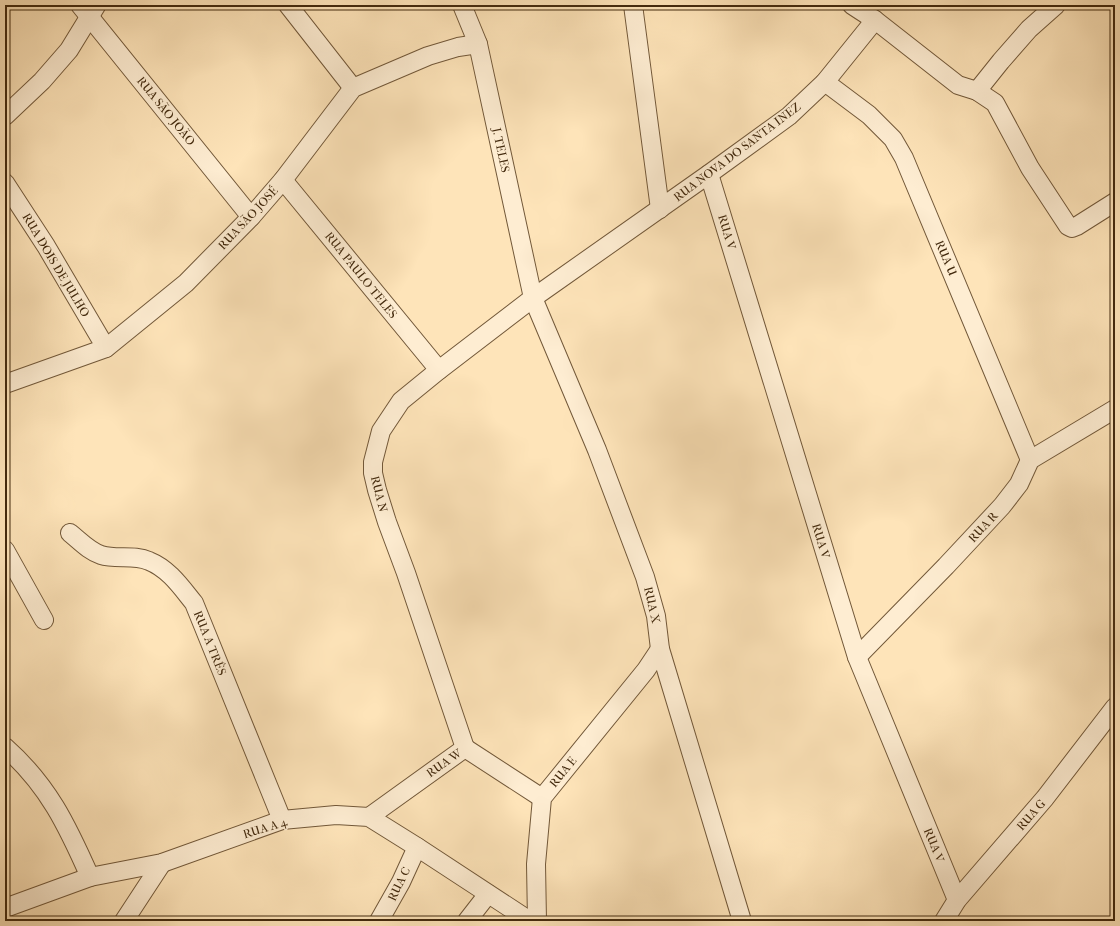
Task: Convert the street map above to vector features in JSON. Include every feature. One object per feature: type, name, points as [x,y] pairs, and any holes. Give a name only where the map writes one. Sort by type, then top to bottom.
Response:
[{"type":"street","points":[[288,5],[353,88]]},
{"type":"street","name":"J. TELES","points":[[462,5],[478,44],[533,298]]},
{"type":"street","points":[[633,5],[660,209]]},
{"type":"street","points":[[852,5],[875,20],[958,85],[977,91],[995,103],[1030,168],[1064,223],[1068,226],[1072,228],[1077,226],[1115,202]]},
{"type":"street","points":[[977,91],[1029,29],[1056,5]]},
{"type":"street","points":[[5,116],[42,81],[69,50],[89,9]]},
{"type":"street","name":"RUA SÃO JOÃO","points":[[89,9],[252,217]]},
{"type":"street","name":"RUA NOVA DO SANTA INEZ","points":[[533,298],[789,116],[825,82],[875,20]]},
{"type":"street","name":"RUA SÃO JOSÉ","points":[[5,384],[106,348],[186,283],[252,217],[283,180],[353,88],[428,56],[458,47],[478,44]]},
{"type":"street","name":"RUA U","points":[[825,82],[868,115],[892,138],[904,158],[1030,460]]},
{"type":"street","name":"RUA V","points":[[709,174],[857,657],[957,900]]},
{"type":"street","name":"RUA PAULO TELES","points":[[283,180],[439,370]]},
{"type":"street","name":"RUA DOIS DE JULHO","points":[[5,183],[46,246],[106,348]]},
{"type":"street","name":"RUA N","points":[[465,748],[406,573],[387,522],[373,473],[373,462],[381,431],[401,401],[533,298]]},
{"type":"street","name":"RUA X","points":[[533,298],[597,450],[645,577],[656,616],[660,648],[742,921]]},
{"type":"street","points":[[1030,460],[1115,409]]},
{"type":"street","name":"RUA R","points":[[857,657],[1002,506],[1019,484],[1030,460]]},
{"type":"street","name":"RUA A TRÊS","points":[[70,533],[90,550],[102,555],[137,557],[148,560],[172,576],[194,603],[282,820]]},
{"type":"street","points":[[5,550],[44,620]]},
{"type":"street","name":"RUA E","points":[[537,921],[536,864],[542,798],[646,670],[660,648]]},
{"type":"street","name":"RUA G","points":[[944,921],[957,900],[1045,798],[1115,707]]},
{"type":"street","points":[[5,747],[23,763],[46,791],[69,830],[90,877]]},
{"type":"street","name":"RUA W","points":[[369,817],[465,748],[542,798]]},
{"type":"street","name":"RUA A 4","points":[[5,908],[90,877],[162,863],[282,820],[336,815],[369,817],[530,921]]},
{"type":"street","name":"RUA C","points":[[379,921],[401,882],[417,847]]},
{"type":"street","points":[[124,921],[162,863]]},
{"type":"street","points":[[467,921],[488,894]]}]
